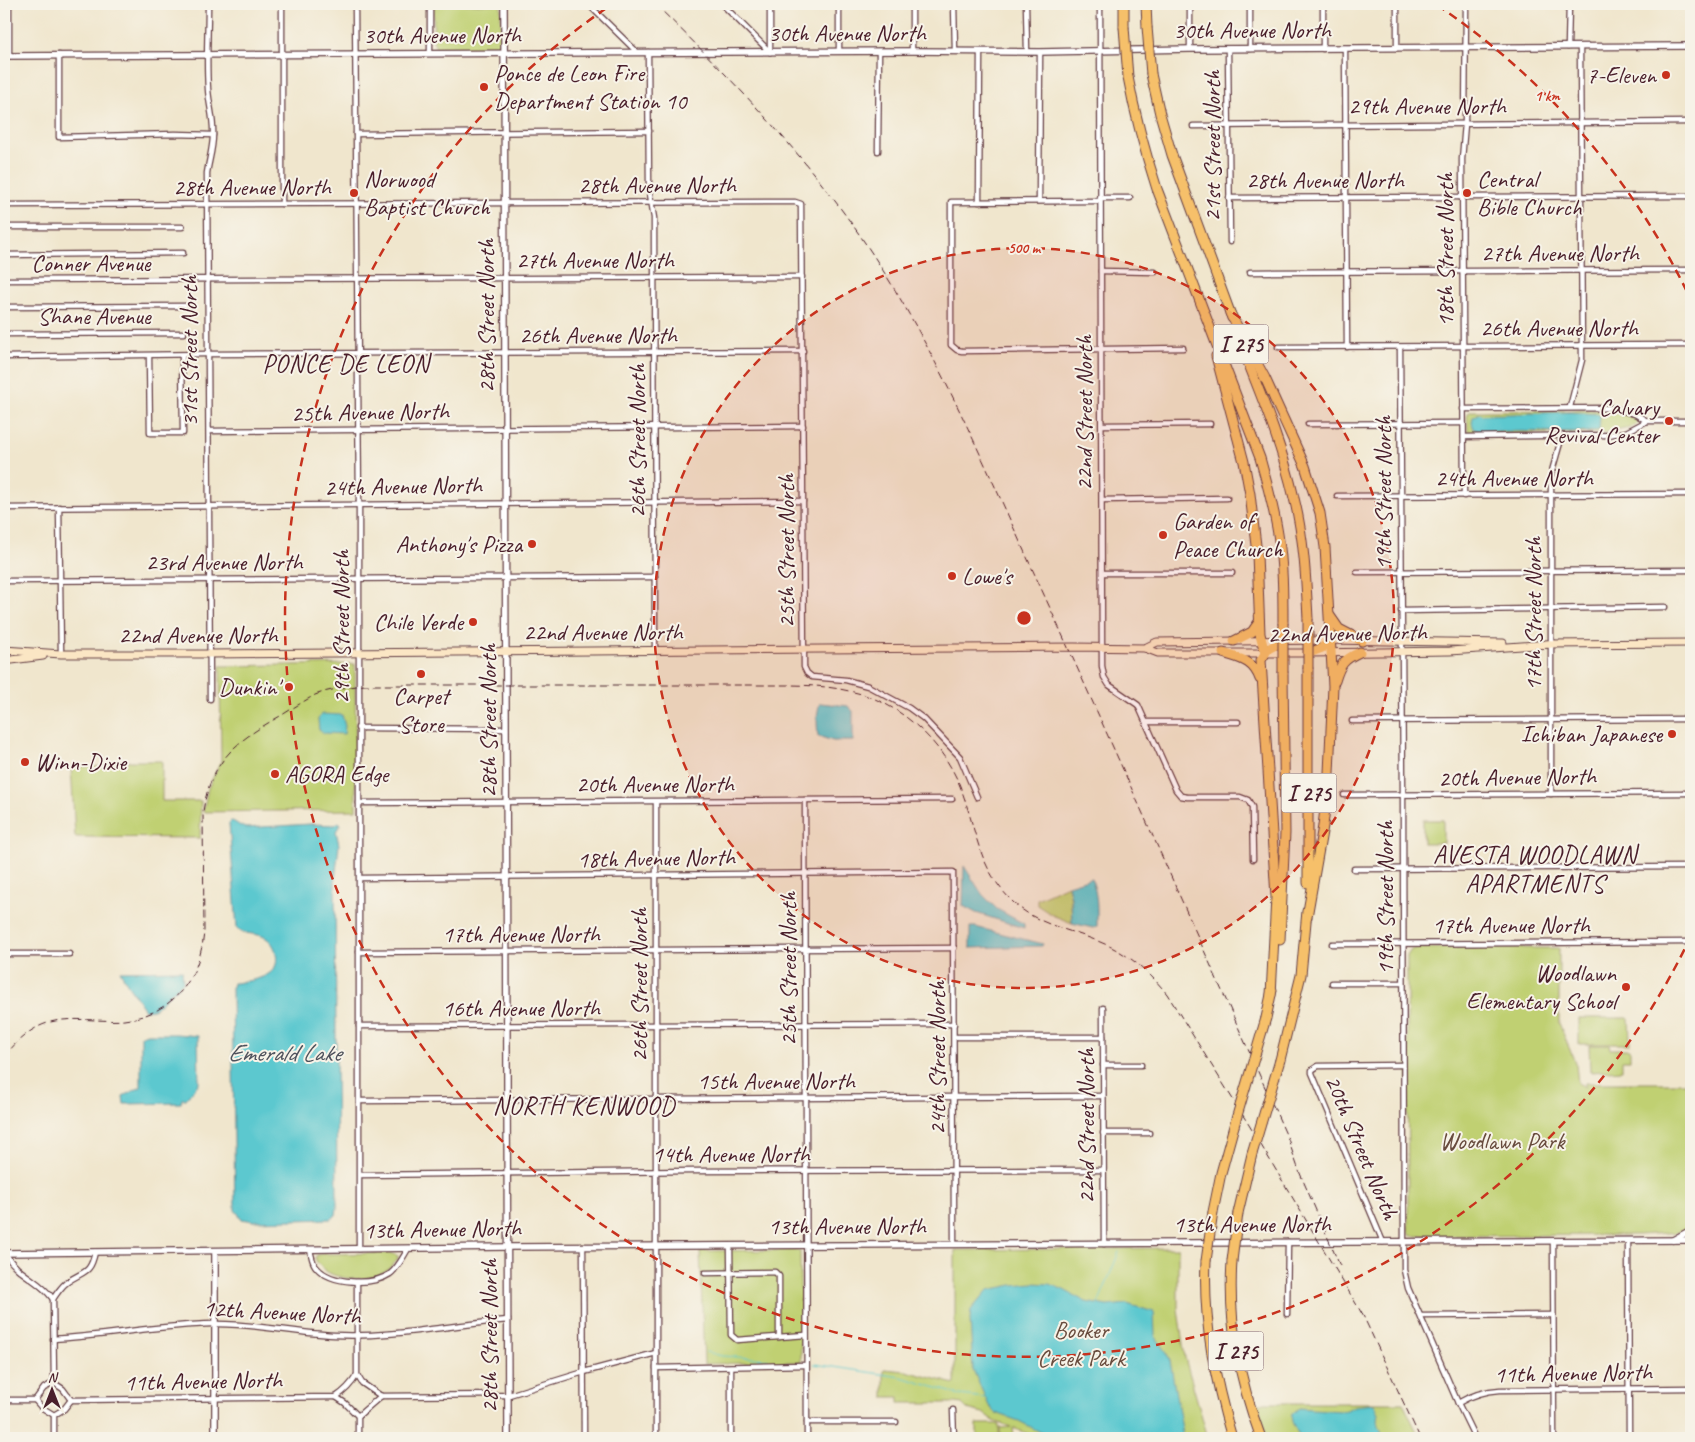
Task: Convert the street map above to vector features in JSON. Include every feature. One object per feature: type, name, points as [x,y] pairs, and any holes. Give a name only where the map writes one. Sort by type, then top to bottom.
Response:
[{"type":"highway","name":"I 275","points":[[1124,4],[1128,77],[1132,103],[1143,146],[1157,189],[1260,458],[1270,494],[1278,535],[1282,576],[1285,754],[1283,902],[1280,947],[1266,1018],[1234,1126],[1212,1212],[1206,1262],[1205,1301],[1207,1323],[1218,1388],[1232,1438]]},
{"type":"highway","name":"I 275","points":[[1146,4],[1146,27],[1151,74],[1165,134],[1274,431],[1294,498],[1302,550],[1308,620],[1309,865],[1307,917],[1301,975],[1280,1060],[1252,1154],[1238,1213],[1232,1261],[1230,1300],[1237,1359],[1248,1403],[1260,1438]]},
{"type":"highway","points":[[1230,313],[1265,378],[1305,466],[1320,513],[1326,547],[1333,686],[1327,798],[1307,917]]},
{"type":"highway","points":[[1209,325],[1224,393],[1244,462],[1250,494],[1257,554],[1261,640],[1265,653]]},
{"type":"highway","points":[[1330,615],[1339,629],[1362,641]]},
{"type":"highway","points":[[1234,641],[1252,632],[1260,622]]},
{"type":"highway","points":[[1271,995],[1276,898],[1261,660],[1265,653],[1273,646],[1285,640]]},
{"type":"highway","points":[[1309,653],[1322,648],[1330,640]]},
{"type":"highway","points":[[1333,686],[1343,662],[1360,652]]},
{"type":"highway","points":[[1223,653],[1249,662],[1257,670],[1262,684]]},
{"type":"main road","name":"22nd Avenue North","points":[[1145,648],[1157,642],[1261,640],[1550,644],[1691,643]]},
{"type":"main road","name":"22nd Avenue North","points":[[4,650],[61,654],[209,654],[1145,648],[1158,653],[1331,653],[1450,651],[1550,644]]},
{"type":"main road","name":"22nd Avenue North","points":[[4,661],[61,654]]},
{"type":"street","points":[[6,56],[9,4]]},
{"type":"street","name":"31st Street North","points":[[208,4],[208,88],[213,115],[213,149],[207,173],[210,699]]},
{"type":"street","points":[[282,4],[282,204]]},
{"type":"street","name":"29th Street North","points":[[355,4],[359,504],[359,1249]]},
{"type":"street","points":[[430,4],[430,53]]},
{"type":"street","name":"28th Street North","points":[[504,4],[508,1438]]},
{"type":"street","points":[[588,4],[637,52]]},
{"type":"street","points":[[722,4],[770,52]]},
{"type":"street","points":[[770,4],[770,52]]},
{"type":"street","points":[[839,4],[839,51]]},
{"type":"street","points":[[912,4],[912,51]]},
{"type":"street","points":[[954,4],[955,51]]},
{"type":"street","points":[[1026,4],[1027,52]]},
{"type":"street","name":"22nd Street North","points":[[1100,4],[1102,648],[1104,677],[1109,685],[1138,705],[1176,790],[1181,796],[1240,797],[1248,800],[1252,807],[1253,859]]},
{"type":"street","points":[[1190,4],[1190,49]]},
{"type":"street","name":"21st Street North","points":[[1250,4],[1250,49]]},
{"type":"street","points":[[1323,4],[1323,48]]},
{"type":"street","points":[[1397,4],[1397,48]]},
{"type":"street","name":"18th Street North","points":[[1464,496],[1462,160],[1466,4]]},
{"type":"street","points":[[1568,4],[1568,47]]},
{"type":"street","name":"30th Avenue North","points":[[6,56],[839,51],[1040,52],[1190,49],[1691,46]]},
{"type":"street","points":[[1570,407],[1582,366],[1580,47]]},
{"type":"street","points":[[1345,48],[1347,347]]},
{"type":"street","name":"21st Street North","points":[[1228,49],[1230,242]]},
{"type":"street","points":[[878,151],[879,51]]},
{"type":"street","name":"26th Street North","points":[[648,52],[650,203],[654,218],[656,650]]},
{"type":"street","points":[[980,52],[980,202]]},
{"type":"street","points":[[1039,201],[1040,52]]},
{"type":"street","points":[[60,55],[59,137],[213,135]]},
{"type":"street","name":"29th Avenue North","points":[[1192,126],[1691,122]]},
{"type":"street","points":[[356,134],[649,131]]},
{"type":"street","name":"28th Avenue North","points":[[1229,198],[1691,196]]},
{"type":"street","points":[[1130,198],[951,202],[951,346],[962,351],[1183,348]]},
{"type":"street","name":"28th Avenue North","points":[[4,205],[795,202],[801,204]]},
{"type":"street","name":"25th Street North","points":[[801,204],[804,667],[806,673],[812,676],[846,680],[868,686],[909,708],[924,720],[960,757],[977,797]]},
{"type":"street","points":[[4,227],[182,227]]},
{"type":"street","points":[[4,255],[183,253]]},
{"type":"street","name":"27th Avenue North","points":[[1250,272],[1691,270]]},
{"type":"street","points":[[1101,271],[1155,272]]},
{"type":"street","name":"27th Avenue North","points":[[208,279],[802,277]]},
{"type":"street","name":"Conner Avenue","points":[[4,280],[208,279]]},
{"type":"street","points":[[4,307],[185,306]]},
{"type":"street","name":"Shane Avenue","points":[[4,334],[184,333]]},
{"type":"street","name":"26th Avenue North","points":[[1278,347],[1691,345]]},
{"type":"street","name":"19th Street North","points":[[1400,346],[1403,795],[1402,1065],[1405,1279],[1458,1403],[1475,1437]]},
{"type":"street","name":"26th Avenue North","points":[[4,357],[802,351]]},
{"type":"street","points":[[149,356],[150,432],[183,433],[182,356]]},
{"type":"street","points":[[1463,409],[1613,408],[1635,414],[1647,421]]},
{"type":"street","points":[[1464,437],[1617,434],[1647,421],[1691,421]]},
{"type":"street","points":[[1308,424],[1464,423]]},
{"type":"street","points":[[1102,426],[1210,424]]},
{"type":"street","name":"25th Avenue North","points":[[209,431],[803,426]]},
{"type":"street","name":"17th Street North","points":[[1551,794],[1551,495],[1552,471],[1562,436]]},
{"type":"street","name":"24th Avenue North","points":[[1337,496],[1691,494]]},
{"type":"street","points":[[1102,500],[1227,498]]},
{"type":"street","name":"24th Avenue North","points":[[4,508],[803,501]]},
{"type":"street","points":[[59,507],[61,654]]},
{"type":"street","points":[[1357,572],[1691,570]]},
{"type":"street","points":[[1102,573],[1232,573]]},
{"type":"street","name":"23rd Avenue North","points":[[4,581],[655,577]]},
{"type":"street","points":[[1401,611],[1665,607]]},
{"type":"street","points":[[1352,721],[1691,719]]},
{"type":"street","points":[[1146,722],[1238,722]]},
{"type":"street","points":[[358,728],[506,729]]},
{"type":"street","name":"20th Avenue North","points":[[1344,795],[1691,793]]},
{"type":"street","name":"20th Avenue North","points":[[359,803],[656,802],[952,798]]},
{"type":"street","name":"25th Street North","points":[[804,800],[807,1438]]},
{"type":"street","name":"26th Street North","points":[[656,802],[656,1438]]},
{"type":"street","points":[[1354,869],[1691,867]]},
{"type":"street","name":"18th Avenue North","points":[[360,878],[953,872]]},
{"type":"street","name":"24th Street North","points":[[953,872],[954,1244]]},
{"type":"street","name":"17th Avenue North","points":[[1332,944],[1691,942]]},
{"type":"street","name":"17th Avenue North","points":[[359,952],[954,948]]},
{"type":"street","points":[[4,954],[69,954]]},
{"type":"street","points":[[1332,983],[1402,983]]},
{"type":"street","name":"22nd Street North","points":[[1103,1008],[1104,1244]]},
{"type":"street","name":"16th Avenue North","points":[[359,1026],[954,1024]]},
{"type":"street","points":[[954,1037],[1103,1036]]},
{"type":"street","points":[[1103,1065],[1141,1065]]},
{"type":"street","name":"20th Street North","points":[[1383,1242],[1312,1078],[1312,1073],[1315,1067],[1318,1066],[1402,1065]]},
{"type":"street","name":"15th Avenue North","points":[[359,1101],[1103,1096]]},
{"type":"street","points":[[1103,1133],[1149,1133]]},
{"type":"street","name":"14th Avenue North","points":[[360,1175],[1104,1170]]},
{"type":"street","points":[[1672,1240],[1691,1230]]},
{"type":"street","name":"13th Avenue North","points":[[4,1253],[583,1246],[1691,1240]]},
{"type":"street","points":[[1553,1241],[1554,1438]]},
{"type":"street","points":[[1628,1241],[1629,1438]]},
{"type":"street","points":[[1287,1314],[1288,1242]]},
{"type":"street","points":[[583,1246],[584,1438]]},
{"type":"street","points":[[730,1246],[730,1335],[737,1340],[806,1335]]},
{"type":"street","points":[[310,1250],[316,1268],[341,1280],[357,1282],[380,1278],[390,1273],[408,1249]]},
{"type":"street","points":[[214,1251],[215,1438]]},
{"type":"street","points":[[54,1383],[53,1299],[67,1282],[87,1271],[92,1265],[95,1252]]},
{"type":"street","points":[[4,1253],[16,1269],[40,1284],[53,1299]]},
{"type":"street","points":[[705,1273],[775,1272],[779,1276],[779,1337]]},
{"type":"street","points":[[357,1282],[357,1375],[352,1384],[336,1397],[358,1416],[358,1438]]},
{"type":"street","points":[[1421,1316],[1553,1315]]},
{"type":"street","name":"12th Avenue North","points":[[54,1339],[112,1335],[173,1326],[215,1324],[304,1333],[358,1335],[417,1332],[466,1324],[508,1320]]},
{"type":"street","points":[[357,1375],[362,1383],[381,1396],[508,1395],[656,1353]]},
{"type":"street","points":[[656,1368],[806,1365]]},
{"type":"street","points":[[731,1367],[731,1438]]},
{"type":"street","points":[[35,1400],[44,1388],[54,1383]]},
{"type":"street","points":[[54,1383],[63,1389],[71,1400],[64,1409],[54,1416]]},
{"type":"street","name":"11th Avenue North","points":[[1458,1403],[1471,1395],[1488,1391],[1691,1388]]},
{"type":"street","points":[[358,1416],[381,1396]]},
{"type":"street","name":"11th Avenue North","points":[[71,1400],[336,1397]]},
{"type":"street","points":[[4,1400],[35,1400],[54,1416]]},
{"type":"street","points":[[953,1410],[954,1438]]},
{"type":"street","points":[[54,1416],[54,1438]]},
{"type":"street","points":[[807,1422],[896,1422]]},
{"type":"green space","points":[[434,4],[501,4],[501,43],[495,47],[480,51],[440,51],[436,49],[433,40]]},
{"type":"green space","points":[[1612,410],[1636,417],[1638,422],[1630,428],[1605,433],[1468,433],[1467,414],[1471,411]]},
{"type":"green space","points":[[355,664],[356,810],[203,812],[208,788],[221,761],[220,666]]},
{"type":"green space","points":[[115,761],[162,761],[162,801],[201,801],[200,838],[75,837],[71,766],[108,767]]},
{"type":"green space","points":[[1423,820],[1443,820],[1443,843],[1423,843]]},
{"type":"green space","points":[[1068,885],[1071,898],[1072,923],[1052,915],[1037,905],[1037,899]]},
{"type":"green space","name":"Woodlawn Park","points":[[1417,948],[1559,948],[1559,1023],[1576,1065],[1578,1083],[1585,1087],[1585,1083],[1688,1083],[1691,1086],[1691,1226],[1682,1232],[1638,1235],[1411,1236],[1408,1232],[1407,956],[1411,950]]},
{"type":"green space","points":[[1579,1018],[1629,1018],[1630,1044],[1579,1044]]},
{"type":"green space","points":[[1589,1045],[1609,1045],[1610,1049],[1630,1049],[1630,1060],[1622,1060],[1622,1070],[1590,1072]]},
{"type":"green space","name":"Booker Creek Park","points":[[1178,1248],[1178,1310],[1185,1358],[1208,1438],[1039,1438],[1013,1428],[1014,1436],[1000,1436],[1000,1428],[1011,1427],[994,1421],[983,1413],[967,1409],[962,1404],[899,1403],[899,1397],[884,1397],[884,1369],[906,1371],[955,1384],[955,1250]]},
{"type":"green space","points":[[798,1250],[800,1252],[801,1362],[704,1364],[700,1251]]},
{"type":"green space","points":[[391,1253],[398,1256],[393,1265],[376,1276],[359,1279],[333,1275],[325,1271],[315,1258],[321,1254]]},
{"type":"green space","points":[[1256,1403],[1403,1403],[1420,1438],[1268,1438]]},
{"type":"green space","points":[[977,1424],[999,1424],[999,1436],[977,1437]]},
{"type":"water","points":[[1570,412],[1598,414],[1600,416],[1599,430],[1588,432],[1481,432],[1474,429],[1472,423],[1473,417],[1480,413],[1482,415]]},
{"type":"water","points":[[820,703],[848,706],[853,711],[853,741],[833,741],[818,736],[817,715]]},
{"type":"water","points":[[322,714],[342,715],[345,726],[344,734],[324,733],[319,730],[318,719]]},
{"type":"water","name":"Emerald Lake","points":[[231,821],[246,828],[311,824],[335,825],[339,822],[341,824],[336,831],[339,845],[335,880],[337,1207],[336,1215],[331,1219],[254,1221],[242,1219],[235,1210],[232,987],[233,983],[250,981],[270,973],[275,968],[277,961],[275,949],[268,939],[243,932],[237,928],[229,823]]},
{"type":"water","points":[[964,866],[982,894],[997,909],[1024,924],[1024,928],[976,913],[963,906]]},
{"type":"water","points":[[1091,878],[1095,890],[1097,908],[1097,926],[1093,928],[1072,923],[1071,898],[1068,885]]},
{"type":"water","points":[[970,927],[1043,944],[1042,946],[970,948]]},
{"type":"water","points":[[182,970],[183,982],[154,1009],[145,1010],[120,971]]},
{"type":"water","points":[[147,1034],[198,1036],[199,1083],[186,1099],[182,1099],[181,1103],[124,1104],[123,1096],[141,1087],[141,1036]]},
{"type":"water","name":"Booker Creek Park","points":[[1033,1283],[1049,1284],[1086,1302],[1107,1306],[1127,1304],[1154,1312],[1155,1336],[1166,1351],[1170,1361],[1182,1429],[1180,1438],[1052,1438],[1019,1421],[996,1413],[989,1406],[973,1370],[971,1310],[988,1290]]},
{"type":"water","points":[[1374,1404],[1379,1414],[1379,1426],[1385,1438],[1299,1438],[1291,1417],[1299,1408],[1340,1411],[1354,1406]]},
{"type":"waterway","points":[[1098,1304],[1119,1252]]},
{"type":"waterway","points":[[706,1352],[722,1356],[768,1359]]},
{"type":"waterway","points":[[814,1364],[901,1377],[960,1395],[986,1398]]},
{"type":"railway","points":[[655,4],[752,103],[820,182],[872,253],[926,344],[974,440],[1134,793],[1288,1139],[1299,1171],[1340,1266]]},
{"type":"railway","points":[[4,1058],[26,1034],[47,1023],[72,1019],[124,1020],[141,1016],[157,1010],[170,1002],[181,991],[197,965],[204,932],[203,812],[212,778],[229,753],[252,733],[315,695],[365,685],[792,685],[841,689],[867,696],[884,703],[900,713],[916,725],[942,753],[960,786],[985,862],[1001,889],[1013,902],[1042,921],[1106,944],[1126,955],[1152,977],[1167,994],[1249,1125],[1364,1317]]},
{"type":"railway","points":[[1361,1311],[1420,1438]]},
{"type":"place","name":"7-Eleven","points":[[1666,75]]},
{"type":"place","name":"Ponce de Leon Fire Department Station 10","points":[[484,87]]},
{"type":"place","name":"Norwood Baptist Church","points":[[354,193]]},
{"type":"place","name":"Central Bible Church","points":[[1467,193]]},
{"type":"place","name":"Calvary Revival Center","points":[[1669,421]]},
{"type":"place","name":"Garden of Peace Church","points":[[1163,535]]},
{"type":"place","name":"Anthony's Pizza","points":[[532,544]]},
{"type":"place","name":"Lowe's","points":[[952,576]]},
{"type":"place","name":"Chile Verde","points":[[473,622]]},
{"type":"place","name":"Carpet Store","points":[[421,674]]},
{"type":"place","name":"Dunkin'","points":[[289,687]]},
{"type":"place","name":"Ichiban Japanese","points":[[1672,734]]},
{"type":"place","name":"Winn-Dixie","points":[[25,762]]},
{"type":"place","name":"AGORA Edge","points":[[275,774]]},
{"type":"place","name":"Woodlawn Elementary School","points":[[1626,987]]},
{"type":"district","name":"PONCE DE LEON","points":[[346,363]]},
{"type":"district","name":"AVESTA WOODLAWN APARTMENTS","points":[[1535,868]]},
{"type":"district","name":"NORTH KENWOOD","points":[[584,1105]]}]
